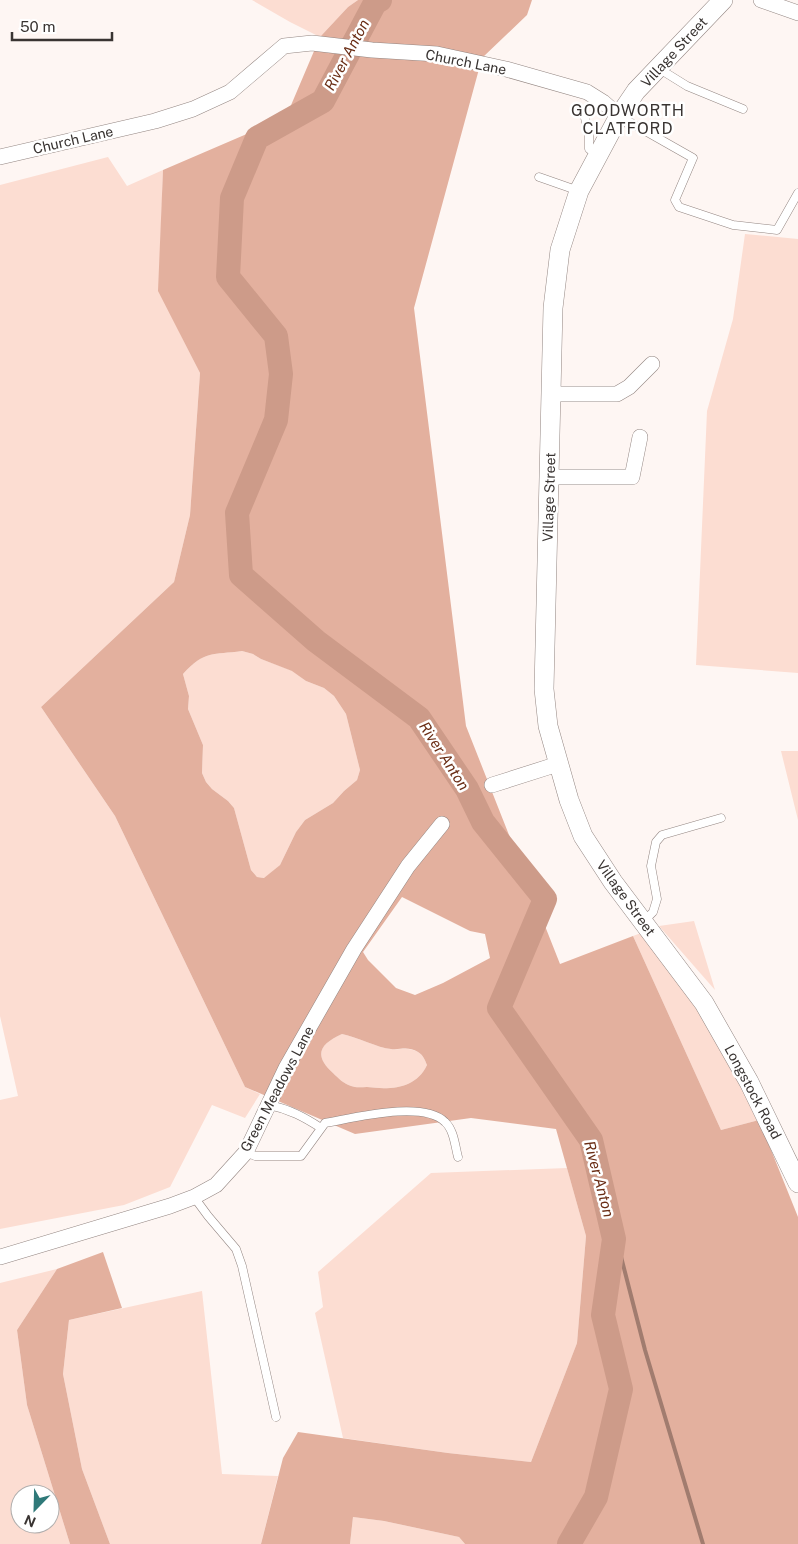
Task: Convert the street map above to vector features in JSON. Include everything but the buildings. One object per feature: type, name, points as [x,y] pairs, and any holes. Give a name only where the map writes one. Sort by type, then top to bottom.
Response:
[{"type":"street","name":"Village Street","points":[[704,1003],[613,882],[583,836],[558,764],[548,726],[544,689],[553,308],[560,250],[578,191],[600,155],[619,116],[636,91],[723,0]]},
{"type":"street","points":[[762,0],[798,13]]},
{"type":"street","name":"Church Lane","points":[[0,157],[155,121],[194,109],[230,92],[284,46],[312,43],[372,50],[437,54],[547,80],[587,92],[603,102],[619,116]]},
{"type":"street","points":[[552,394],[617,394],[629,387],[652,364]]},
{"type":"street","points":[[549,476],[632,477],[640,437]]},
{"type":"street","points":[[492,785],[558,764]]},
{"type":"street","name":"Green Meadows Lane","points":[[0,1257],[194,1197],[216,1185],[246,1152],[286,1068],[354,949],[408,866],[442,824]]},
{"type":"street","name":"Longstock Road","points":[[704,1003],[749,1082],[797,1177]]},
{"type":"lane","points":[[658,68],[687,86],[743,109]]},
{"type":"lane","points":[[584,114],[589,134],[589,149],[600,155]]},
{"type":"lane","points":[[619,116],[693,158],[676,200],[679,207],[733,225],[777,230],[798,193]]},
{"type":"lane","points":[[539,178],[578,191]]},
{"type":"lane","points":[[643,922],[652,912],[657,899],[651,866],[656,842],[662,835],[721,818]]},
{"type":"lane","points":[[269,1105],[286,1108],[321,1128]]},
{"type":"lane","points":[[246,1152],[255,1156],[301,1156],[325,1123],[400,1110],[435,1114],[446,1123],[452,1134],[458,1157]]},
{"type":"lane","points":[[194,1197],[236,1248],[242,1266],[276,1417]]},
{"type":"shaded area","points":[[252,0],[358,0],[348,7],[320,37]]},
{"type":"shaded area","points":[[358,0],[532,0],[527,15],[482,58],[414,308],[466,726],[560,964],[633,936],[721,1130],[759,1120],[798,1217],[798,1544],[465,1544],[459,1537],[384,1521],[353,1517],[350,1544],[261,1544],[283,1458],[298,1432],[448,1453],[531,1462],[577,1343],[586,1236],[556,1129],[471,1118],[355,1134],[245,1087],[115,816],[41,707],[174,582],[190,515],[200,373],[158,291],[163,170],[286,117],[320,37],[348,7]],"holes":[[[242,651],[292,671],[306,681],[324,688],[334,696],[346,714],[360,770],[357,780],[333,803],[305,820],[296,832],[280,865],[264,878],[257,877],[251,870],[234,808],[212,789],[202,773],[203,745],[188,709],[189,696],[183,674],[204,657]],[[402,897],[470,931],[485,934],[490,958],[443,983],[415,995],[396,988],[368,960],[363,952]],[[342,1034],[386,1048],[411,1049],[418,1052],[425,1059],[427,1065],[416,1079],[402,1086],[393,1088],[353,1087],[339,1079],[323,1061],[322,1050],[334,1038]]]},
{"type":"shaded area","points":[[108,157],[127,186],[163,170],[159,291],[200,373],[190,515],[174,582],[41,707],[115,816],[245,1087],[260,1094],[245,1118],[212,1105],[170,1187],[124,1205],[0,1229],[0,1100],[18,1096],[0,1016],[0,185]]},
{"type":"shaded area","points":[[745,234],[798,239],[798,673],[696,665],[707,411],[733,319]]},
{"type":"shaded area","points":[[242,651],[293,671],[306,681],[324,688],[334,696],[346,714],[360,770],[357,780],[333,803],[305,820],[296,832],[280,865],[265,878],[257,877],[251,870],[234,808],[212,789],[202,773],[203,745],[188,709],[189,696],[183,674],[204,657]]},
{"type":"shaded area","points":[[781,751],[798,751],[798,820]]},
{"type":"shaded area","points":[[694,921],[715,990],[659,926]]},
{"type":"shaded area","points":[[641,933],[656,947],[734,1065],[759,1120],[721,1130],[633,936]]},
{"type":"shaded area","points":[[342,1034],[386,1048],[415,1050],[425,1059],[427,1065],[416,1079],[402,1086],[393,1088],[353,1087],[339,1079],[327,1067],[321,1055],[324,1046],[328,1042]]},
{"type":"shaded area","points":[[567,1168],[586,1236],[577,1343],[531,1462],[448,1453],[343,1438],[315,1313],[323,1307],[318,1272],[431,1173]]},
{"type":"shaded area","points":[[103,1252],[122,1308],[69,1320],[63,1374],[82,1469],[110,1544],[70,1544],[60,1512],[60,1484],[51,1484],[27,1405],[17,1330],[57,1269]]},
{"type":"shaded area","points":[[57,1269],[17,1330],[27,1405],[51,1484],[10,1484],[10,1534],[60,1534],[60,1512],[70,1544],[0,1544],[0,1283]]},
{"type":"shaded area","points":[[202,1291],[222,1474],[278,1476],[261,1544],[110,1544],[82,1469],[63,1374],[69,1320]]},
{"type":"shaded area","points":[[353,1517],[384,1521],[459,1537],[465,1544],[350,1544]]},
{"type":"waterway","name":"River Anton","points":[[380,0],[375,3],[323,101],[257,138],[232,198],[228,277],[276,336],[281,374],[276,420],[237,513],[241,575],[316,641],[419,718],[467,789],[483,822],[545,899],[499,1008],[591,1140],[614,1239],[603,1315],[621,1389],[596,1497],[569,1544]]},
{"type":"waterway","points":[[591,1140],[645,1350],[703,1544]]},
{"type":"district","name":"GOODWORTH CLATFORD","points":[[628,119]]}]
